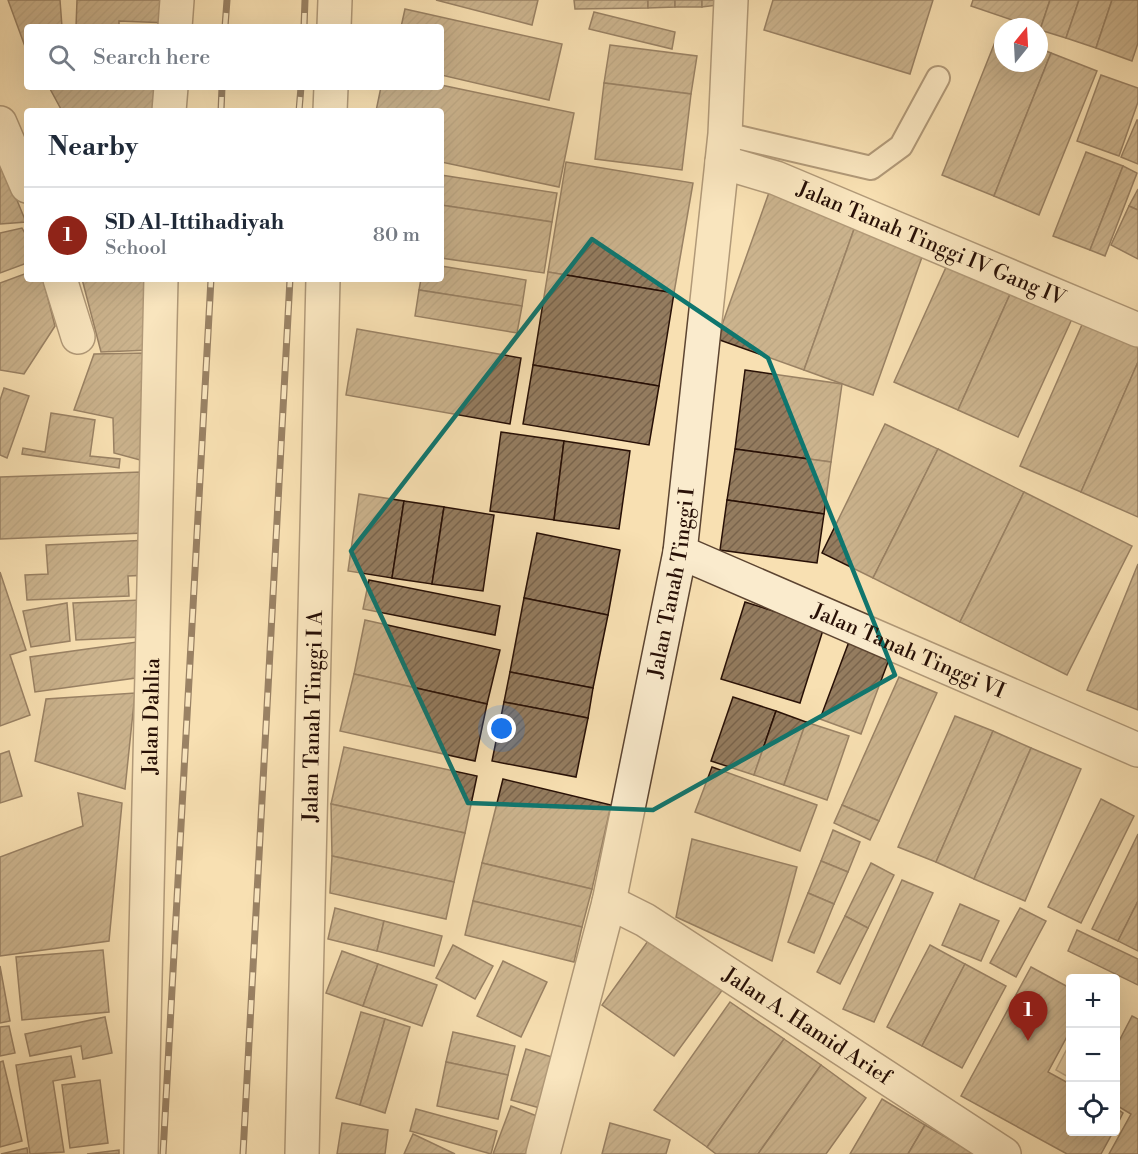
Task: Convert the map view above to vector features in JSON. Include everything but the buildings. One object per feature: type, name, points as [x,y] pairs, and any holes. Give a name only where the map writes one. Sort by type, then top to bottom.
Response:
[{"type":"street","points":[[175,24],[177,0]]},
{"type":"street","points":[[334,24],[335,0]]},
{"type":"street","name":"Jalan Tanah Tinggi I","points":[[543,1154],[609,902],[680,552],[724,148],[731,0]]},
{"type":"street","points":[[169,108],[171,90]]},
{"type":"street","points":[[330,108],[332,90]]},
{"type":"street","points":[[0,123],[24,179]]},
{"type":"street","name":"Jalan Tanah Tinggi IV Gang IV","points":[[724,148],[776,178],[1138,330]]},
{"type":"street","points":[[61,282],[78,337]]},
{"type":"street","name":"Jalan Dahlia","points":[[141,1154],[161,282]]},
{"type":"street","name":"Jalan Tanah Tinggi I A","points":[[302,1154],[323,282]]},
{"type":"street","name":"Jalan Tanah Tinggi VI","points":[[680,552],[1138,750]]},
{"type":"street","name":"Jalan A. Hamid Arief","points":[[609,902],[658,928],[1004,1154]]},
{"type":"lane","points":[[724,148],[871,168],[901,146],[938,78]]},
{"type":"highlighted area","points":[[592,239],[768,358],[895,675],[653,810],[468,803],[351,551]]},
{"type":"shaded area","points":[[1066,1051],[1066,1076],[1056,1070]]},
{"type":"railway","points":[[225,24],[227,0]]},
{"type":"railway","points":[[304,24],[305,0]]},
{"type":"railway","points":[[221,108],[222,90]]},
{"type":"railway","points":[[299,108],[301,90]]},
{"type":"railway","points":[[163,1154],[211,282]]},
{"type":"railway","points":[[243,1154],[290,282]]},
{"type":"place","name":"SD Al-Ittihadiyah","points":[[1028,1041]]}]
